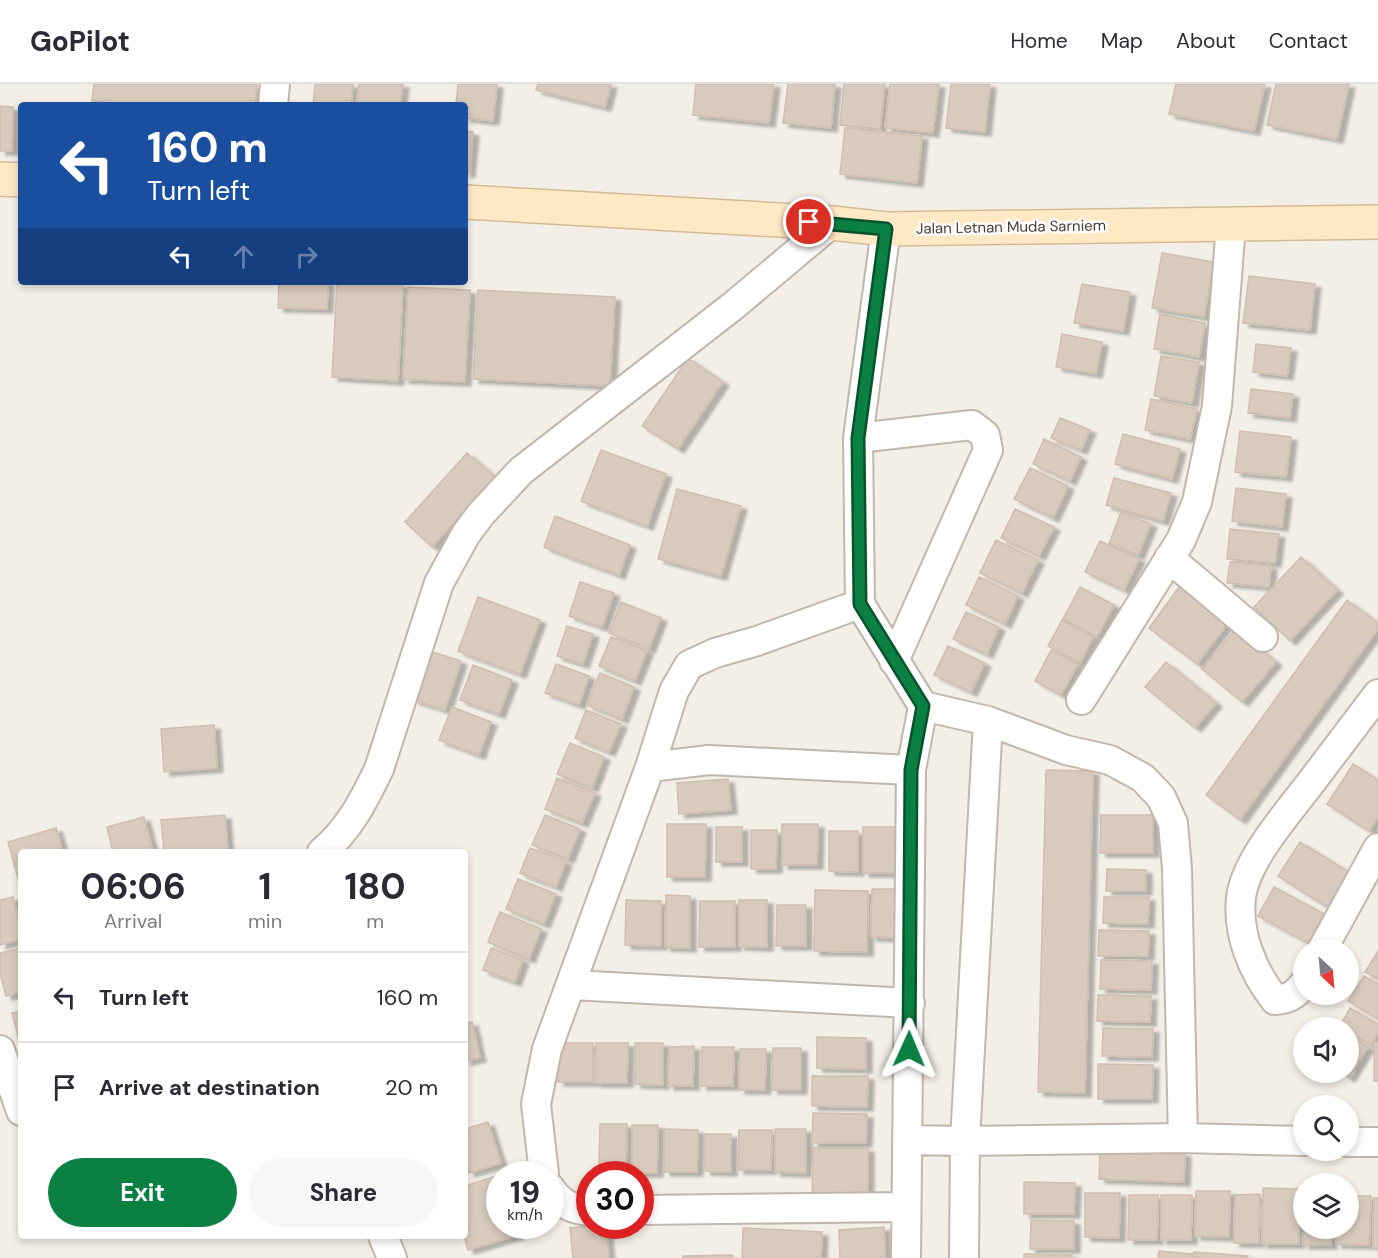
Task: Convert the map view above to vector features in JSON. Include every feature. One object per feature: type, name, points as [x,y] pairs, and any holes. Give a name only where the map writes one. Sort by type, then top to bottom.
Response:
[{"type":"main road","points":[[0,179],[18,180]]},
{"type":"main road","name":"Jalan Letnan Muda Sarniem","points":[[468,202],[832,223],[886,229],[1378,222]]},
{"type":"street","points":[[273,102],[275,84]]},
{"type":"street","points":[[326,849],[335,842],[366,797],[379,769],[439,583],[466,534],[481,514],[521,471],[733,306],[832,223]]},
{"type":"street","points":[[1081,700],[1182,540],[1197,502],[1217,406],[1231,224]]},
{"type":"street","points":[[886,229],[858,438],[860,604],[923,706],[911,770],[906,1258]]},
{"type":"street","points":[[858,438],[972,424],[985,435],[988,450],[894,661]]},
{"type":"street","points":[[1169,558],[1263,637]]},
{"type":"street","points":[[543,1161],[536,1104],[547,1049],[650,767],[674,692],[689,665],[715,653],[757,641],[860,604]]},
{"type":"street","points":[[923,706],[988,721],[1066,750],[1110,760],[1143,778],[1161,797],[1173,823],[1177,869],[1183,1138]]},
{"type":"street","points":[[1293,996],[1275,1000],[1263,986],[1246,942],[1241,920],[1241,897],[1248,873],[1268,839],[1374,708]]},
{"type":"street","points":[[964,1258],[965,1141],[988,721]]},
{"type":"street","points":[[650,767],[709,760],[911,770]]},
{"type":"street","points":[[1328,939],[1378,848]]},
{"type":"street","points":[[572,985],[910,1003]]},
{"type":"street","points":[[0,1050],[18,1102]]},
{"type":"street","points":[[908,1140],[1183,1138],[1293,1141]]},
{"type":"street","points":[[1359,1142],[1378,1142]]},
{"type":"street","points":[[654,1210],[906,1207]]},
{"type":"street","points":[[385,1239],[392,1258]]},
{"type":"building","points":[[94,84],[257,84],[255,102],[92,101]]},
{"type":"building","points":[[315,84],[353,84],[351,102],[313,102]]},
{"type":"building","points":[[359,84],[403,84],[400,102],[356,102]]},
{"type":"building","points":[[458,84],[497,84],[493,121],[468,118],[468,102],[456,102]]},
{"type":"building","points":[[538,84],[611,84],[605,107],[536,90]]},
{"type":"building","points":[[696,84],[774,84],[769,123],[693,115]]},
{"type":"building","points":[[788,84],[835,84],[831,128],[783,123]]},
{"type":"building","points":[[844,84],[885,84],[880,129],[840,125]]},
{"type":"building","points":[[890,84],[939,84],[933,133],[885,128]]},
{"type":"building","points":[[951,84],[990,84],[985,132],[946,128]]},
{"type":"building","points":[[1176,84],[1265,84],[1254,131],[1169,114]]},
{"type":"building","points":[[1276,84],[1349,84],[1337,139],[1267,125]]},
{"type":"building","points":[[0,106],[13,107],[12,151],[0,151]]},
{"type":"building","points":[[845,128],[922,136],[917,183],[840,174]]},
{"type":"building","points":[[468,131],[473,132],[468,173]]},
{"type":"building","points":[[1162,253],[1214,262],[1204,317],[1152,308]]},
{"type":"building","points":[[1249,276],[1315,284],[1310,330],[1243,323]]},
{"type":"building","points":[[1082,284],[1130,292],[1123,331],[1074,323]]},
{"type":"building","points":[[279,285],[328,285],[327,309],[278,308]]},
{"type":"building","points":[[337,285],[403,285],[398,381],[332,377]]},
{"type":"building","points":[[408,287],[470,290],[465,382],[403,379]]},
{"type":"building","points":[[478,290],[615,297],[610,386],[473,379]]},
{"type":"building","points":[[1160,314],[1205,323],[1199,357],[1154,349]]},
{"type":"building","points":[[1062,334],[1102,342],[1096,374],[1056,367]]},
{"type":"building","points":[[1256,344],[1291,348],[1287,376],[1253,372]]},
{"type":"building","points":[[1161,356],[1199,362],[1192,403],[1154,396]]},
{"type":"building","points":[[688,358],[723,382],[678,449],[642,426]]},
{"type":"building","points":[[1251,389],[1293,394],[1290,418],[1248,413]]},
{"type":"building","points":[[1151,399],[1197,409],[1190,439],[1145,430]]},
{"type":"building","points":[[1060,418],[1090,430],[1081,450],[1051,438]]},
{"type":"building","points":[[1240,431],[1291,437],[1286,477],[1235,472]]},
{"type":"building","points":[[1123,434],[1180,449],[1172,479],[1115,464]]},
{"type":"building","points":[[1044,439],[1081,457],[1070,481],[1033,464]]},
{"type":"building","points":[[601,450],[666,474],[647,526],[581,501]]},
{"type":"building","points":[[467,453],[495,477],[432,547],[405,522]]},
{"type":"building","points":[[1030,468],[1068,486],[1053,518],[1014,499]]},
{"type":"building","points":[[1114,478],[1171,493],[1163,521],[1106,505]]},
{"type":"building","points":[[1236,488],[1286,494],[1282,527],[1232,521]]},
{"type":"building","points":[[677,489],[741,506],[721,576],[658,559]]},
{"type":"building","points":[[1015,509],[1054,527],[1039,556],[1001,538]]},
{"type":"building","points":[[1121,512],[1151,524],[1138,555],[1109,544]]},
{"type":"building","points":[[555,516],[630,545],[619,575],[544,547]]},
{"type":"building","points":[[1230,529],[1279,534],[1275,563],[1227,559]]},
{"type":"building","points":[[996,540],[1038,560],[1022,593],[980,573]]},
{"type":"building","points":[[1100,541],[1139,559],[1124,590],[1085,572]]},
{"type":"building","points":[[1301,557],[1337,590],[1290,641],[1254,607]]},
{"type":"building","points":[[1230,562],[1271,566],[1269,587],[1227,583]]},
{"type":"building","points":[[979,577],[1018,596],[1005,624],[966,605]]},
{"type":"building","points":[[580,582],[614,593],[602,627],[569,616]]},
{"type":"building","points":[[1080,587],[1114,605],[1097,637],[1063,619]]},
{"type":"building","points":[[1179,587],[1228,623],[1197,664],[1149,628]]},
{"type":"building","points":[[478,597],[540,620],[520,674],[458,651]]},
{"type":"building","points":[[1347,600],[1378,623],[1378,629],[1240,820],[1206,795]]},
{"type":"building","points":[[621,602],[661,618],[649,649],[609,633]]},
{"type":"building","points":[[966,612],[999,627],[987,654],[953,639]]},
{"type":"building","points":[[1062,620],[1093,637],[1080,663],[1048,646]]},
{"type":"building","points":[[567,626],[593,634],[583,664],[557,656]]},
{"type":"building","points":[[1236,629],[1276,662],[1242,702],[1202,669]]},
{"type":"building","points":[[611,637],[647,651],[635,681],[599,666]]},
{"type":"building","points":[[948,646],[985,663],[971,692],[934,675]]},
{"type":"building","points":[[1051,650],[1078,664],[1061,695],[1035,681]]},
{"type":"building","points":[[429,651],[461,661],[445,710],[413,700]]},
{"type":"building","points":[[1166,662],[1216,703],[1195,728],[1145,687]]},
{"type":"building","points":[[556,664],[589,676],[579,705],[545,693]]},
{"type":"building","points":[[473,665],[512,680],[499,714],[460,700]]},
{"type":"building","points":[[600,673],[634,687],[622,719],[587,705]]},
{"type":"building","points":[[452,707],[491,722],[479,755],[439,740]]},
{"type":"building","points":[[586,710],[621,724],[609,752],[575,738]]},
{"type":"building","points":[[214,725],[217,768],[164,772],[161,729]]},
{"type":"building","points":[[570,743],[604,757],[592,788],[557,774]]},
{"type":"building","points":[[1353,764],[1378,780],[1378,817],[1369,831],[1327,804]]},
{"type":"building","points":[[1046,770],[1093,771],[1085,1093],[1038,1092]]},
{"type":"building","points":[[557,778],[595,793],[582,823],[545,809]]},
{"type":"building","points":[[728,779],[731,810],[679,814],[677,783]]},
{"type":"building","points":[[225,815],[228,849],[164,849],[161,820]]},
{"type":"building","points":[[545,815],[580,829],[568,859],[532,845]]},
{"type":"building","points":[[1101,815],[1153,815],[1153,853],[1100,853]]},
{"type":"building","points":[[144,817],[152,849],[112,849],[107,827]]},
{"type":"building","points":[[667,824],[706,824],[705,877],[667,877]]},
{"type":"building","points":[[782,824],[818,824],[817,865],[782,865]]},
{"type":"building","points":[[716,827],[742,827],[742,862],[716,862]]},
{"type":"building","points":[[863,827],[897,827],[896,873],[863,873]]},
{"type":"building","points":[[56,828],[62,849],[18,849],[18,879],[8,842]]},
{"type":"building","points":[[751,830],[777,830],[776,869],[751,869]]},
{"type":"building","points":[[829,831],[858,831],[858,872],[829,871]]},
{"type":"building","points":[[1300,842],[1349,872],[1327,907],[1278,876]]},
{"type":"building","points":[[530,848],[566,862],[556,887],[520,873]]},
{"type":"building","points":[[1107,869],[1146,870],[1146,891],[1106,891]]},
{"type":"building","points":[[518,879],[556,894],[544,924],[506,909]]},
{"type":"building","points":[[1274,887],[1328,916],[1315,939],[1301,939],[1258,916]]},
{"type":"building","points":[[872,889],[905,889],[904,938],[871,937]]},
{"type":"building","points":[[815,890],[868,891],[867,952],[814,951]]},
{"type":"building","points":[[666,895],[690,896],[690,948],[665,947]]},
{"type":"building","points":[[13,897],[18,918],[18,940],[0,945],[0,900]]},
{"type":"building","points":[[1104,897],[1149,897],[1148,924],[1103,923]]},
{"type":"building","points":[[626,900],[661,901],[661,946],[625,945]]},
{"type":"building","points":[[739,900],[767,900],[767,947],[739,946]]},
{"type":"building","points":[[700,901],[735,901],[735,947],[699,947]]},
{"type":"building","points":[[777,905],[806,905],[806,946],[776,946]]},
{"type":"building","points":[[500,912],[541,929],[529,959],[488,942]]},
{"type":"building","points":[[1099,930],[1149,931],[1148,956],[1098,956]]},
{"type":"building","points":[[491,948],[523,960],[515,982],[483,970]]},
{"type":"building","points":[[18,949],[18,993],[6,996],[0,973],[0,953]]},
{"type":"building","points":[[1378,951],[1378,979],[1365,972]]},
{"type":"building","points":[[1101,960],[1152,961],[1151,990],[1100,989]]},
{"type":"building","points":[[1364,976],[1378,984],[1378,1019],[1355,1005],[1359,1005],[1359,984]]},
{"type":"building","points":[[1098,995],[1151,996],[1150,1022],[1097,1021]]},
{"type":"building","points":[[1350,1008],[1378,1024],[1378,1033],[1371,1045],[1359,1038],[1359,1017],[1345,1017]]},
{"type":"building","points":[[18,1012],[18,1036],[12,1013]]},
{"type":"building","points":[[472,1022],[480,1058],[468,1060],[468,1023]]},
{"type":"building","points":[[1103,1028],[1153,1029],[1152,1057],[1102,1056]]},
{"type":"building","points":[[817,1037],[866,1038],[866,1069],[817,1068]]},
{"type":"building","points":[[1359,1042],[1368,1047],[1359,1062]]},
{"type":"building","points":[[1374,1042],[1378,1042],[1378,1081],[1374,1081]]},
{"type":"building","points":[[559,1043],[593,1043],[593,1082],[558,1082]]},
{"type":"building","points":[[596,1043],[628,1043],[627,1083],[595,1083]]},
{"type":"building","points":[[635,1043],[663,1043],[663,1085],[635,1084]]},
{"type":"building","points":[[694,1046],[693,1086],[668,1086],[669,1047]]},
{"type":"building","points":[[702,1047],[734,1047],[733,1086],[701,1086]]},
{"type":"building","points":[[773,1048],[801,1048],[801,1090],[772,1090]]},
{"type":"building","points":[[740,1049],[766,1049],[765,1090],[739,1090]]},
{"type":"building","points":[[1098,1064],[1153,1065],[1152,1099],[1098,1099]]},
{"type":"building","points":[[812,1076],[868,1076],[867,1107],[812,1106]]},
{"type":"building","points":[[813,1113],[867,1114],[866,1143],[812,1143]]},
{"type":"building","points":[[488,1122],[500,1161],[486,1161],[486,1168],[469,1173],[468,1128]]},
{"type":"building","points":[[600,1124],[627,1124],[626,1161],[599,1161]]},
{"type":"building","points":[[632,1125],[658,1125],[657,1173],[654,1173],[654,1161],[632,1161]]},
{"type":"building","points":[[664,1129],[698,1130],[697,1172],[664,1172]]},
{"type":"building","points":[[775,1129],[806,1129],[806,1173],[775,1172]]},
{"type":"building","points":[[739,1130],[772,1130],[771,1170],[738,1170]]},
{"type":"building","points":[[705,1134],[731,1134],[731,1172],[705,1171]]},
{"type":"building","points":[[813,1148],[868,1148],[868,1200],[812,1201]]},
{"type":"building","points":[[1100,1150],[1185,1153],[1184,1182],[1099,1179]]},
{"type":"building","points":[[486,1179],[486,1239],[505,1239],[468,1250],[465,1239],[468,1239],[468,1185]]},
{"type":"building","points":[[1024,1182],[1075,1183],[1074,1214],[1024,1214]]},
{"type":"building","points":[[1263,1188],[1293,1189],[1293,1239],[1299,1239],[1299,1244],[1262,1244]]},
{"type":"building","points":[[1196,1191],[1230,1191],[1229,1237],[1195,1236]]},
{"type":"building","points":[[1085,1193],[1120,1193],[1119,1238],[1085,1237]]},
{"type":"building","points":[[1260,1194],[1259,1243],[1234,1243],[1235,1195]]},
{"type":"building","points":[[1129,1195],[1158,1195],[1157,1240],[1128,1240]]},
{"type":"building","points":[[1161,1195],[1192,1195],[1191,1240],[1161,1240]]},
{"type":"building","points":[[1359,1196],[1371,1196],[1369,1245],[1336,1244],[1336,1239],[1359,1239]]},
{"type":"building","points":[[1374,1198],[1378,1198],[1378,1249],[1373,1249]]},
{"type":"building","points":[[1031,1220],[1074,1221],[1074,1249],[1030,1249]]},
{"type":"building","points":[[576,1227],[576,1239],[607,1239],[609,1258],[573,1258],[570,1228]]},
{"type":"building","points":[[884,1227],[885,1258],[840,1258],[839,1230]]},
{"type":"building","points":[[743,1228],[822,1232],[821,1258],[742,1258]]},
{"type":"building","points":[[1303,1239],[1331,1239],[1331,1245],[1303,1245]]},
{"type":"building","points":[[1159,1251],[1192,1254],[1192,1258],[1158,1258]]},
{"type":"building","points":[[1194,1252],[1248,1256],[1247,1258],[1193,1258]]},
{"type":"building","points":[[1024,1254],[1072,1255],[1072,1258],[1024,1258]]},
{"type":"building","points":[[732,1255],[733,1258],[683,1258],[683,1256]]},
{"type":"route","points":[[809,222],[886,229],[858,438],[860,604],[923,706],[911,770],[909,1049]]}]
